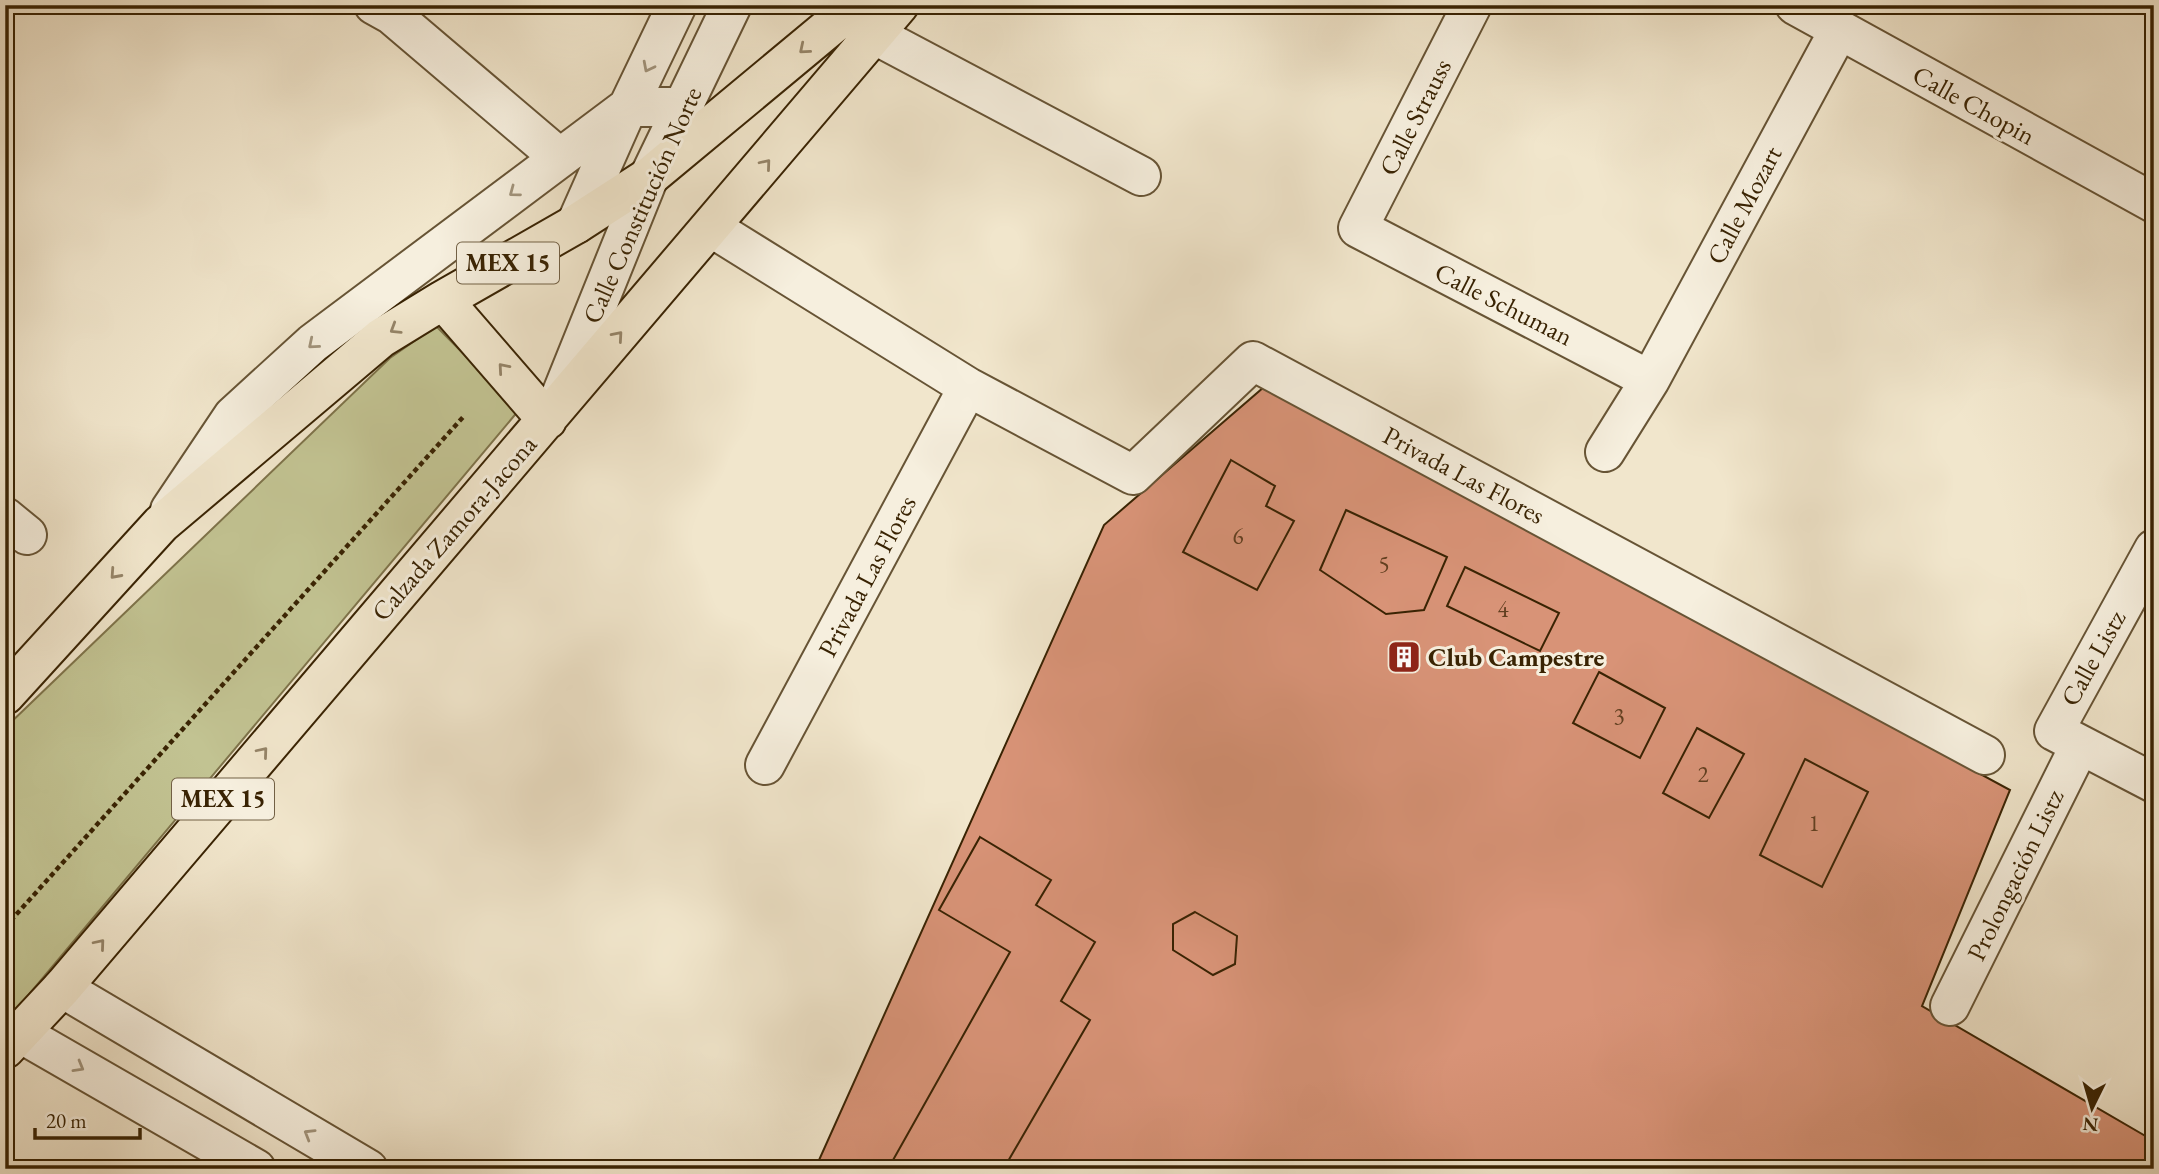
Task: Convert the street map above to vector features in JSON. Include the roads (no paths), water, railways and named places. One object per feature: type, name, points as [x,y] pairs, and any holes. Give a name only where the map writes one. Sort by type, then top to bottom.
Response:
[{"type":"main road","name":"Calzada Zamora-Jacona","points":[[5,695],[161,524],[381,338],[649,177],[865,20],[900,5]]},
{"type":"main road","name":"Calzada Zamora-Jacona","points":[[13,1041],[62,988],[712,228],[865,20]]},
{"type":"main road","points":[[443,300],[552,413]]},
{"type":"street","points":[[374,5],[391,15],[560,158]]},
{"type":"street","name":"Calle Constitución Norte","points":[[576,223],[677,5]]},
{"type":"street","name":"Calle Constitución Norte","points":[[552,413],[649,177],[732,5]]},
{"type":"street","name":"Calle Strauss","points":[[1357,228],[1472,5]]},
{"type":"street","name":"Calle Chopin","points":[[1795,5],[2154,203]]},
{"type":"street","points":[[865,20],[1141,176]]},
{"type":"street","name":"Calle Mozart","points":[[1605,452],[1650,380],[1839,30]]},
{"type":"street","points":[[161,524],[233,416],[313,343],[628,107],[685,107]]},
{"type":"street","name":"Privada Las Flores","points":[[712,228],[968,387],[1133,475],[1254,361],[1985,755]]},
{"type":"street","name":"Calle Schuman","points":[[1357,228],[1650,380]]},
{"type":"street","name":"Privada Las Flores","points":[[765,765],[968,387]]},
{"type":"street","name":"Calle Listz","points":[[2067,738],[2154,549]]},
{"type":"street","points":[[2067,738],[2154,783]]},
{"type":"street","name":"Prolongación Listz","points":[[1950,1006],[2067,738]]},
{"type":"street","points":[[62,988],[368,1169]]},
{"type":"street","points":[[13,1041],[125,1093],[256,1169]]},
{"type":"street","points":[[125,1093],[156,1044]]},
{"type":"place","name":"Club Campestre","points":[[1404,657]]}]
